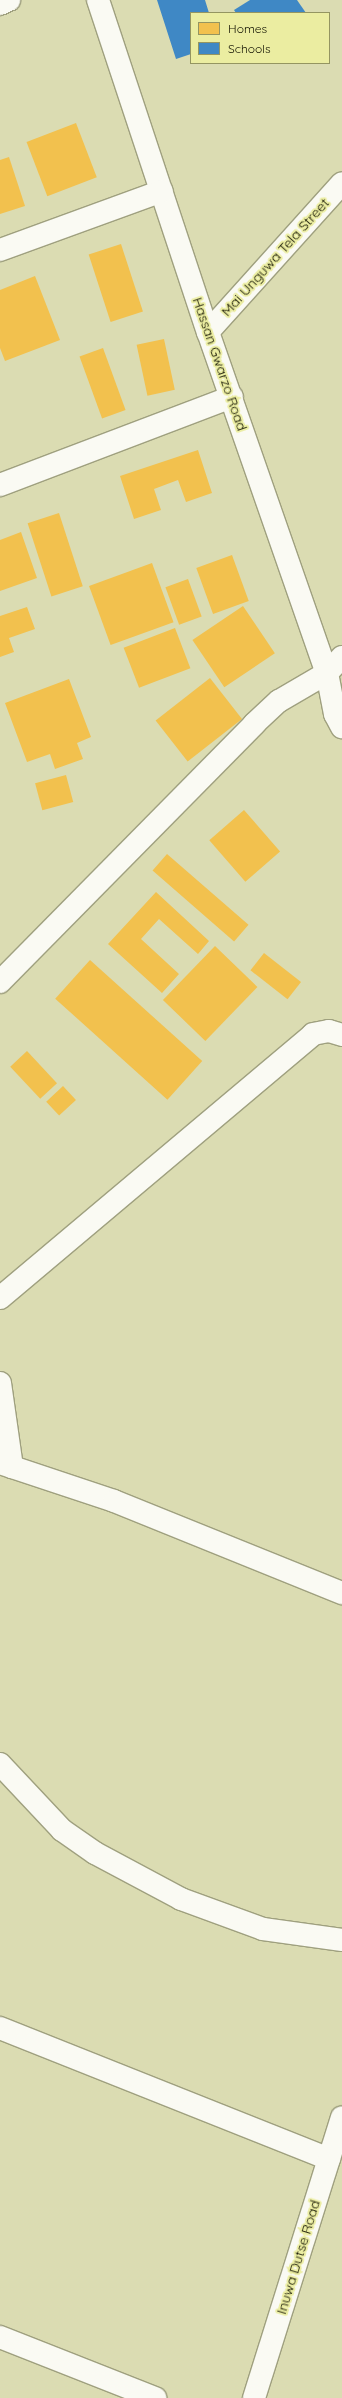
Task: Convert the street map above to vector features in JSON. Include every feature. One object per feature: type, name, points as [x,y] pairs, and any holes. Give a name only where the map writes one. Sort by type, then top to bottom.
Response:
[{"type":"street","points":[[0,4],[9,0]]},
{"type":"street","name":"Hassan Gwarzo Road","points":[[98,0],[208,332],[232,397],[327,673],[336,714],[342,727]]},
{"type":"street","name":"Mai Unguwa Tela Street","points":[[208,332],[342,183]]},
{"type":"street","points":[[0,250],[162,191]]},
{"type":"street","points":[[0,485],[232,397]]},
{"type":"street","points":[[0,982],[254,724],[279,701],[327,673],[342,657]]},
{"type":"street","points":[[0,1298],[313,1034],[329,1030],[342,1035]]},
{"type":"street","points":[[0,1383],[6,1465],[114,1501],[342,1593]]},
{"type":"street","points":[[0,1764],[62,1830],[95,1853],[181,1899],[263,1929],[342,1940]]},
{"type":"street","points":[[0,2028],[329,2159]]},
{"type":"street","name":"Inuwa Dutse Road","points":[[254,2398],[342,2117]]},
{"type":"street","points":[[0,2337],[155,2398]]},
{"type":"building: Homes","points":[[76,123],[97,177],[47,196],[27,142]]},
{"type":"building: Homes","points":[[9,157],[25,206],[0,214],[0,160]]},
{"type":"building: Homes","points":[[121,244],[143,312],[111,322],[89,255]]},
{"type":"building: Homes","points":[[35,276],[60,340],[5,361],[0,348],[0,290]]},
{"type":"building: Homes","points":[[164,339],[175,390],[147,396],[137,345]]},
{"type":"building: Homes","points":[[103,348],[126,410],[102,419],[80,357]]},
{"type":"building: Homes","points":[[198,450],[212,493],[186,502],[178,480],[154,489],[161,510],[134,519],[120,476]]},
{"type":"building: Homes","points":[[59,513],[83,586],[51,596],[28,523]]},
{"type":"building: Homes","points":[[21,532],[37,578],[0,591],[0,540]]},
{"type":"building: Homes","points":[[232,555],[249,601],[213,614],[196,568]]},
{"type":"building: Homes","points":[[152,563],[174,622],[111,645],[89,586]]},
{"type":"building: Homes","points":[[188,579],[202,617],[179,625],[165,587]]},
{"type":"building: Homes","points":[[243,606],[275,653],[224,687],[192,640]]},
{"type":"building: Homes","points":[[27,607],[35,629],[9,638],[14,652],[0,657],[0,616]]},
{"type":"building: Homes","points":[[175,628],[190,668],[139,688],[124,648]]},
{"type":"building: Homes","points":[[210,678],[242,719],[188,761],[156,720]]},
{"type":"building: Homes","points":[[69,679],[91,737],[77,743],[83,759],[55,769],[50,754],[27,762],[5,703]]},
{"type":"building: Homes","points":[[66,775],[73,802],[42,810],[35,783]]},
{"type":"building: Homes","points":[[244,810],[280,852],[245,882],[209,840]]},
{"type":"building: Homes","points":[[167,854],[249,925],[234,941],[153,871]]},
{"type":"building: Homes","points":[[156,892],[209,941],[198,954],[159,919],[141,939],[179,974],[162,993],[108,944]]},
{"type":"building: Homes","points":[[215,946],[257,987],[205,1041],[163,1000]]},
{"type":"building: Homes","points":[[264,953],[301,982],[287,999],[250,970]]},
{"type":"building: Homes","points":[[90,960],[202,1061],[167,1100],[55,999]]},
{"type":"building: Homes","points":[[27,1051],[57,1083],[40,1099],[10,1067]]},
{"type":"building: Homes","points":[[63,1086],[76,1100],[59,1116],[46,1102]]},
{"type":"building: Schools","points":[[157,0],[205,0],[209,12],[190,12],[190,54],[176,59]]},
{"type":"building: Schools","points":[[250,0],[297,0],[305,12],[235,12],[234,10]]}]
